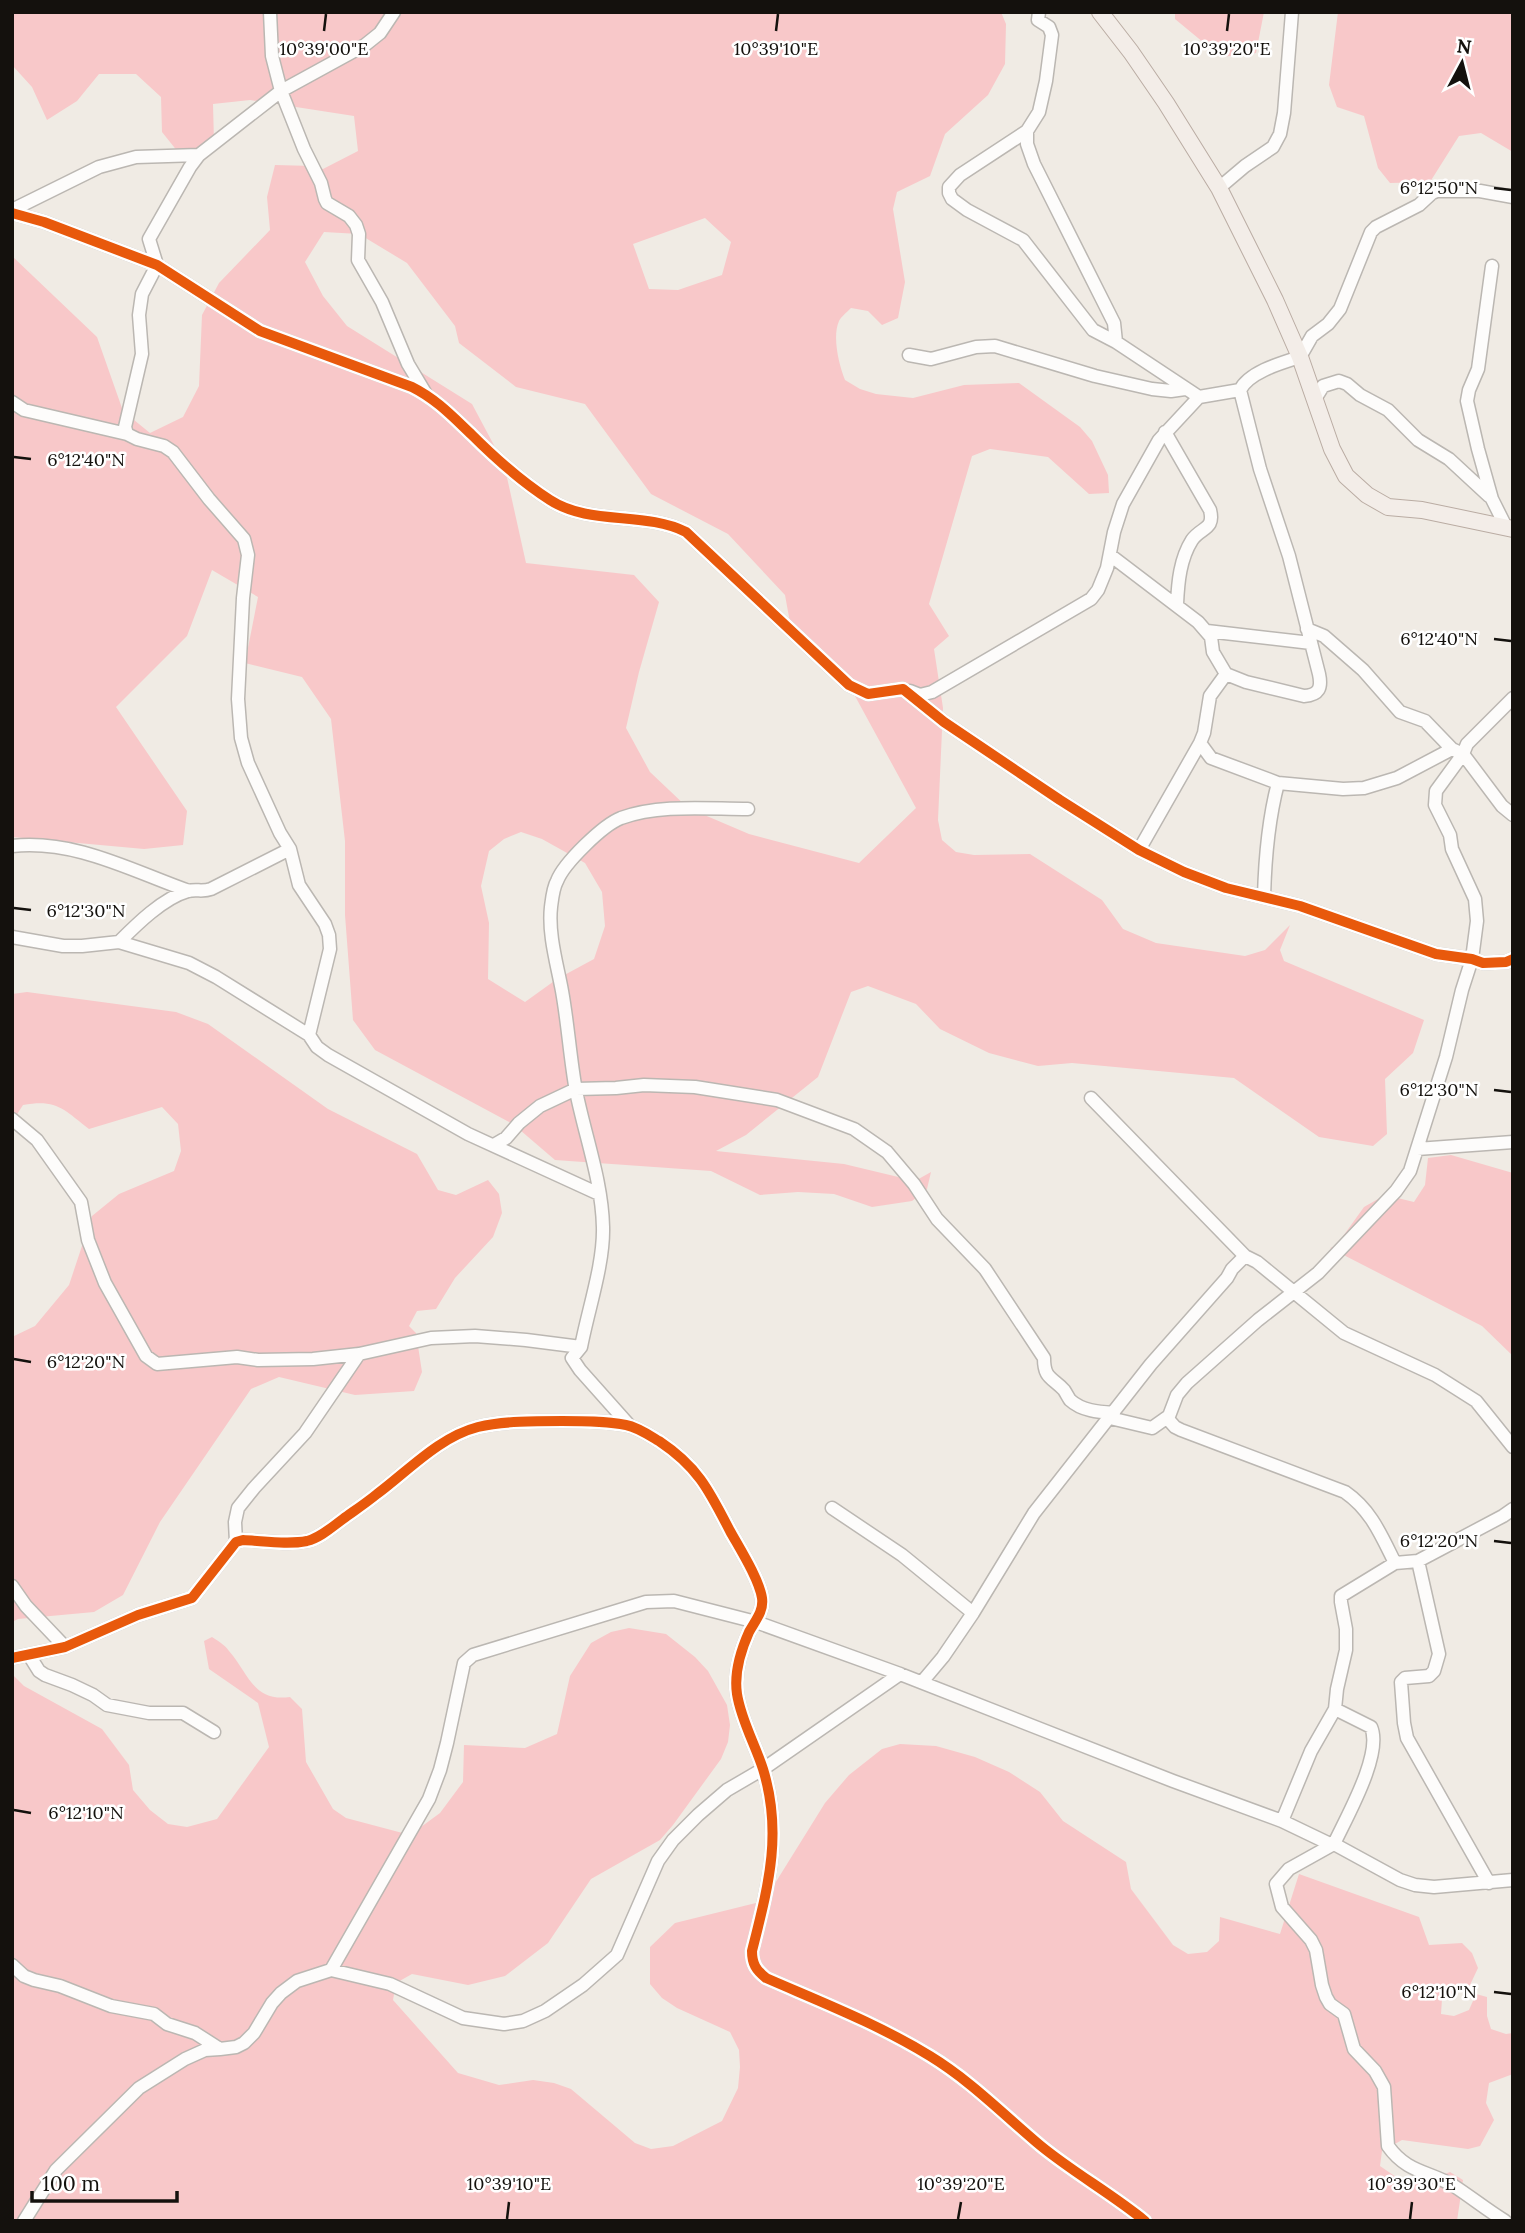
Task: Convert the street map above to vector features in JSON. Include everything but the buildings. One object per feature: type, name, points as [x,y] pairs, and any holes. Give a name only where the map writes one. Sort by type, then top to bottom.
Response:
[{"type":"main road","points":[[1100,12],[1131,52],[1219,188],[1275,300],[1300,357],[1332,449],[1346,476],[1367,495],[1388,507],[1422,510],[1509,528]]},
{"type":"street","points":[[270,12],[272,56],[281,91],[304,149],[321,183],[327,203],[349,216],[356,225],[359,234],[358,260],[382,302],[408,364],[427,394]]},
{"type":"street","points":[[127,434],[126,416],[142,354],[139,314],[142,294],[157,265],[149,239],[190,167],[200,155],[281,91],[365,45],[380,33],[394,12]]},
{"type":"street","points":[[1038,12],[1038,20],[1049,27],[1052,35],[1042,105],[1027,131],[960,175],[949,187],[949,193],[952,199],[967,210],[1023,240],[1093,330],[1116,342],[1199,397]]},
{"type":"street","points":[[1219,188],[1273,146],[1280,134],[1292,12]]},
{"type":"street","points":[[1027,131],[1027,144],[1034,164],[1114,323],[1116,342]]},
{"type":"street","points":[[12,212],[66,181],[99,167],[136,157],[200,155]]},
{"type":"street","points":[[12,212],[157,265],[260,331],[427,394],[504,464],[551,501],[596,516],[669,524],[686,532],[849,685],[868,694],[903,689],[920,695],[932,692],[1091,598],[1098,590],[1107,568],[1123,504],[1165,432],[1199,397],[1240,390],[1247,382],[1273,365],[1300,357],[1312,336],[1336,316],[1364,247],[1376,227],[1419,205],[1432,192],[1480,191],[1513,197]]},
{"type":"street","points":[[27,203],[44,222]]},
{"type":"street","points":[[1492,266],[1478,369],[1467,401],[1492,499],[1509,528]]},
{"type":"street","points":[[909,355],[931,359],[976,347],[995,346],[1095,376],[1152,389],[1185,389]]},
{"type":"street","points":[[1315,399],[1323,386],[1339,381],[1347,384],[1360,395],[1388,410],[1418,440],[1449,459],[1492,499]]},
{"type":"street","points":[[1110,555],[1177,604],[1207,631],[1213,652],[1226,674],[1304,696],[1319,691],[1321,683],[1289,556],[1260,469],[1240,390]]},
{"type":"street","points":[[12,402],[24,410],[127,434],[164,446],[173,452],[244,539],[248,555],[238,699],[241,738],[248,763],[289,849],[299,885],[329,935],[330,949],[309,1035]]},
{"type":"street","points":[[1165,432],[1210,509],[1212,517],[1209,525],[1195,536],[1185,557],[1180,572],[1177,604]]},
{"type":"street","points":[[1307,629],[1324,636],[1363,670],[1401,712],[1425,721],[1458,752],[1502,806],[1513,815]]},
{"type":"street","points":[[1207,631],[1311,643]]},
{"type":"street","points":[[1139,850],[1200,743],[1210,696],[1226,674]]},
{"type":"street","points":[[903,689],[956,730],[1060,800],[1139,850],[1184,872],[1226,888],[1300,906],[1436,954],[1483,962],[1506,962],[1513,959]]},
{"type":"street","points":[[1200,743],[1210,758],[1278,783],[1364,788],[1397,778],[1458,752],[1513,698]]},
{"type":"street","points":[[494,1145],[506,1138],[540,1106],[576,1089],[644,1085],[744,1093],[777,1100],[854,1129],[887,1153],[914,1184],[937,1219],[985,1269],[1044,1357],[1044,1368],[1049,1378],[1081,1407],[1152,1428],[1167,1418],[1177,1395],[1187,1383],[1258,1320],[1318,1273],[1401,1185],[1410,1171],[1443,1068],[1472,959],[1477,921],[1475,899],[1435,805],[1436,791],[1458,752]]},
{"type":"street","points":[[1264,897],[1270,815],[1278,783]]},
{"type":"street","points":[[748,810],[661,810],[621,818],[602,829],[556,881],[551,907],[552,925],[576,1089],[599,1194],[603,1226],[602,1249],[581,1347],[572,1358],[629,1425],[680,1455],[694,1469],[712,1495],[762,1598],[761,1610],[749,1633],[738,1667],[737,1692],[742,1714],[763,1769],[774,1812],[770,1880],[752,1951],[752,1961],[757,1970],[766,1978],[889,2032],[929,2055],[965,2079],[1043,2148],[1145,2221]]},
{"type":"street","points":[[12,846],[45,846],[83,851],[189,891],[204,892],[289,849]]},
{"type":"street","points":[[119,942],[145,916],[189,891]]},
{"type":"street","points":[[12,937],[63,946],[119,942],[189,963],[309,1035],[317,1047],[328,1055],[468,1134],[599,1194]]},
{"type":"street","points":[[1091,1098],[1245,1256],[1257,1262],[1344,1333],[1435,1375],[1476,1401],[1513,1447]]},
{"type":"street","points":[[12,1119],[37,1140],[81,1202],[88,1240],[105,1283],[146,1356],[157,1364],[237,1357],[258,1360],[313,1359],[359,1354],[431,1338],[475,1336],[581,1347]]},
{"type":"street","points":[[1417,1149],[1513,1142]]},
{"type":"street","points":[[922,1682],[973,1614],[1034,1513],[1152,1364],[1245,1256]]},
{"type":"street","points":[[236,1542],[235,1522],[239,1508],[305,1433],[359,1354]]},
{"type":"street","points":[[1167,1418],[1181,1430],[1345,1492],[1373,1519],[1395,1563]]},
{"type":"street","points":[[12,1658],[65,1647],[138,1615],[192,1598],[236,1542],[309,1540],[333,1527],[450,1439],[480,1427],[548,1421],[595,1421],[629,1425]]},
{"type":"street","points":[[832,1508],[902,1555],[973,1614]]},
{"type":"street","points":[[1283,1821],[1311,1751],[1335,1709],[1336,1689],[1346,1650],[1341,1596],[1395,1563],[1418,1561],[1513,1509]]},
{"type":"street","points":[[1418,1561],[1439,1654],[1434,1671],[1429,1676],[1405,1678],[1401,1682],[1407,1738],[1489,1883]]},
{"type":"street","points":[[12,1586],[26,1606],[65,1647]]},
{"type":"street","points":[[331,1970],[429,1799],[447,1744],[464,1663],[473,1655],[646,1602],[674,1601],[756,1622],[922,1682],[1172,1781],[1283,1821],[1415,1885],[1434,1887],[1513,1880]]},
{"type":"street","points":[[29,1655],[39,1671],[45,1675],[93,1695],[107,1705],[149,1713],[183,1713],[214,1732]]},
{"type":"street","points":[[24,2221],[56,2170],[139,2088],[185,2059],[205,2050],[236,2047],[244,2043],[254,2033],[272,2003],[297,1981],[331,1970],[390,1984],[463,2018],[504,2024],[523,2021],[545,2011],[583,1985],[617,1955],[658,1861],[673,1839],[727,1790],[763,1769],[900,1674]]},
{"type":"street","points":[[1335,1709],[1371,1727],[1375,1740],[1370,1761],[1360,1789],[1333,1844],[1289,1869],[1276,1884],[1282,1907],[1311,1940],[1316,1950],[1326,1997],[1330,2004],[1344,2014],[1354,2049],[1375,2071],[1384,2088],[1388,2146],[1415,2170],[1449,2183],[1505,2221]]},
{"type":"street","points":[[12,1965],[24,1976],[34,1980],[76,1991],[111,2006],[154,2014],[167,2024],[195,2033],[220,2049]]},
{"type":"shaded area","points":[[12,12],[1001,12],[1006,24],[1005,64],[988,95],[945,134],[930,176],[897,192],[893,209],[905,282],[898,318],[882,325],[868,311],[851,308],[840,319],[837,328],[839,359],[845,380],[876,394],[913,398],[964,385],[1019,383],[1080,427],[1092,441],[1108,475],[1109,493],[1089,494],[1048,457],[990,449],[972,456],[929,604],[949,636],[934,649],[943,708],[938,820],[942,840],[956,852],[974,855],[1030,854],[1102,900],[1123,929],[1156,943],[1245,956],[1265,950],[1290,925],[1280,950],[1284,961],[1424,1020],[1413,1053],[1385,1079],[1387,1134],[1373,1146],[1319,1137],[1234,1078],[1072,1063],[1038,1066],[989,1053],[940,1029],[916,1004],[868,986],[851,992],[818,1077],[746,1135],[716,1151],[844,1164],[915,1181],[931,1172],[927,1189],[912,1201],[872,1207],[834,1194],[798,1192],[760,1195],[711,1171],[555,1160],[513,1124],[375,1050],[353,1020],[345,915],[345,841],[331,719],[302,677],[245,663],[258,597],[212,570],[187,636],[116,707],[187,811],[183,845],[144,849],[12,837],[12,256],[97,337],[123,411],[150,433],[183,417],[199,386],[202,315],[219,283],[270,230],[267,197],[275,165],[313,166],[323,169],[358,151],[354,116],[250,100],[213,104],[214,142],[190,167],[162,132],[161,97],[136,74],[99,74],[77,101],[47,120],[32,87],[12,65]],"holes":[[[705,218],[731,242],[722,275],[678,290],[649,289],[633,244]],[[324,232],[359,234],[407,263],[455,326],[459,343],[516,387],[585,404],[651,494],[728,534],[785,595],[791,628],[849,685],[916,808],[859,863],[749,834],[688,808],[650,772],[626,728],[659,602],[634,575],[526,563],[504,464],[472,404],[347,326],[323,296],[305,262]],[[521,832],[542,839],[585,863],[602,892],[605,926],[594,959],[557,979],[525,1002],[488,979],[489,923],[481,886],[489,851],[504,839]]]},
{"type":"shaded area","points":[[1175,12],[1264,12],[1256,53],[1221,57],[1175,19]]},
{"type":"shaded area","points":[[1338,12],[1513,12],[1513,152],[1481,133],[1459,136],[1430,182],[1390,183],[1378,168],[1364,116],[1337,107],[1329,85]]},
{"type":"shaded area","points":[[27,992],[176,1012],[208,1024],[328,1109],[417,1154],[438,1190],[456,1195],[488,1180],[499,1194],[502,1213],[493,1237],[455,1278],[436,1309],[417,1311],[409,1326],[416,1333],[422,1372],[414,1391],[355,1395],[279,1377],[251,1389],[160,1522],[123,1595],[94,1612],[18,1619],[12,1622],[12,1337],[35,1326],[69,1285],[92,1216],[119,1194],[174,1171],[181,1151],[178,1124],[162,1107],[89,1129],[59,1107],[35,1103],[23,1105],[12,1122],[12,994]]},
{"type":"shaded area","points":[[1451,1155],[1513,1173],[1513,1356],[1482,1326],[1330,1248],[1336,1246],[1364,1207],[1385,1195],[1414,1202],[1425,1185],[1428,1158]]},
{"type":"shaded area","points":[[629,1628],[666,1634],[708,1671],[727,1705],[730,1725],[728,1742],[721,1759],[660,1840],[591,1879],[548,1943],[505,1976],[468,1985],[412,1974],[396,1983],[393,2000],[458,2073],[499,2085],[533,2080],[571,2089],[635,2143],[651,2149],[673,2146],[722,2121],[738,2088],[739,2050],[730,2032],[677,2008],[662,1998],[650,1984],[650,1947],[675,1923],[764,1901],[825,1803],[849,1775],[882,1749],[900,1744],[936,1746],[975,1757],[1009,1772],[1040,1792],[1063,1821],[1126,1862],[1131,1889],[1173,1945],[1188,1954],[1207,1952],[1219,1941],[1220,1917],[1280,1934],[1299,1874],[1419,1917],[1429,1945],[1462,1943],[1472,1953],[1478,1968],[1470,1985],[1442,1999],[1441,2014],[1454,2016],[1469,2010],[1476,1994],[1487,1997],[1487,2016],[1491,2029],[1506,2034],[1513,2033],[1513,2074],[1489,2083],[1486,2103],[1494,2120],[1480,2146],[1468,2149],[1402,2140],[1382,2151],[1380,2166],[1399,2179],[1428,2181],[1450,2172],[1463,2180],[1457,2221],[12,2221],[12,1674],[24,1686],[102,1729],[129,1765],[133,1790],[150,1810],[168,1824],[187,1827],[217,1819],[269,1747],[258,1703],[209,1669],[204,1641],[212,1637],[227,1649],[260,1691],[278,1697],[290,1697],[302,1709],[306,1762],[333,1809],[346,1818],[410,1835],[440,1813],[463,1782],[464,1745],[525,1748],[557,1734],[570,1676],[591,1643],[611,1632]]},
{"type":"cycle path","points":[[12,213],[44,222],[157,265],[260,331],[412,387],[443,408],[519,478],[566,508],[600,516],[653,522],[686,532],[849,685],[868,694],[903,689],[944,722],[1139,850],[1184,872],[1226,888],[1300,906],[1436,954],[1483,963],[1513,959]]},
{"type":"cycle path","points":[[12,1658],[65,1647],[138,1615],[192,1598],[236,1542],[243,1540],[292,1543],[317,1537],[369,1501],[424,1456],[464,1432],[498,1424],[541,1421],[602,1422],[639,1429],[684,1460],[701,1480],[749,1564],[762,1598],[760,1612],[741,1654],[736,1686],[742,1713],[763,1769],[772,1816],[773,1838],[768,1882],[752,1951],[755,1966],[766,1978],[870,2024],[945,2066],[1041,2146],[1145,2221]]}]
